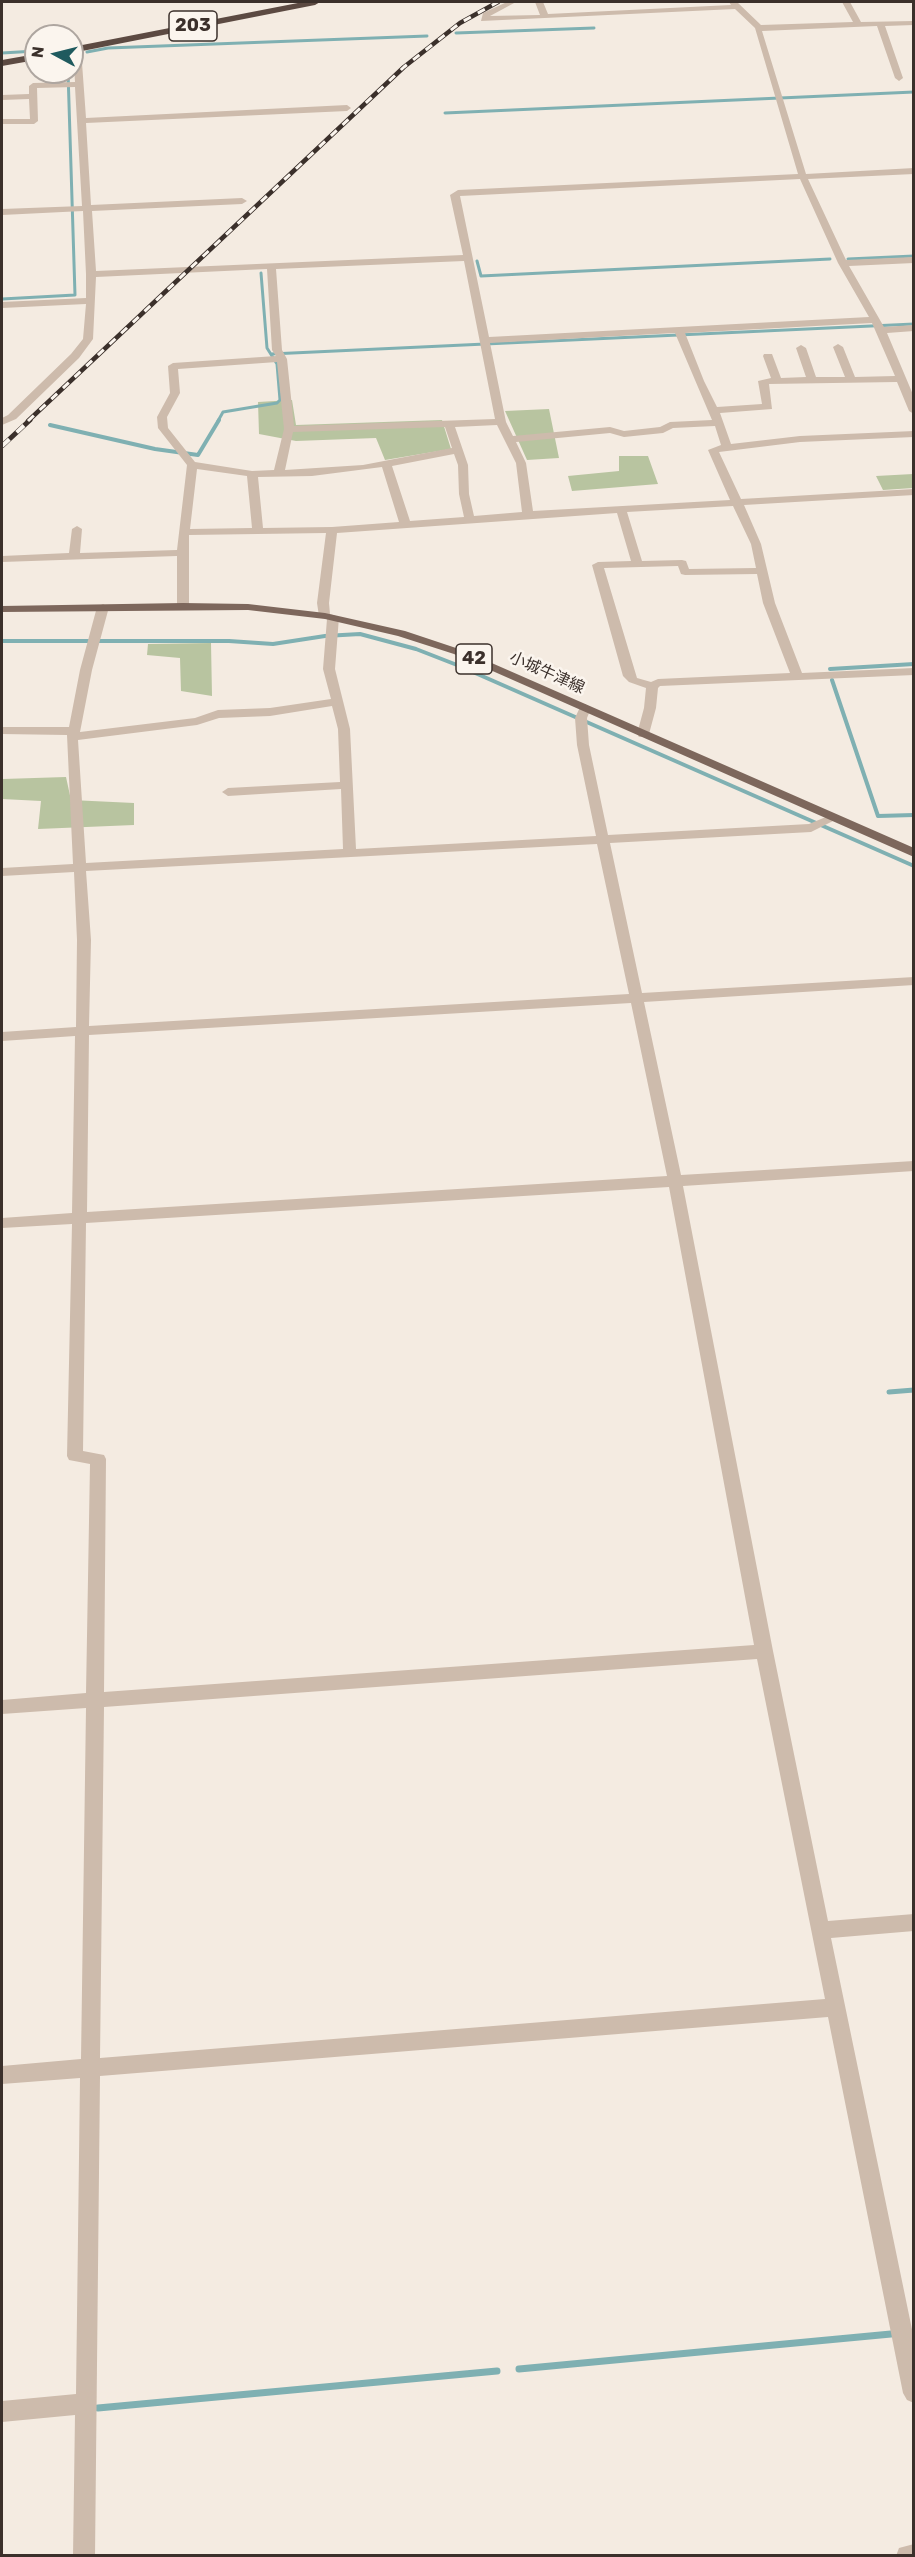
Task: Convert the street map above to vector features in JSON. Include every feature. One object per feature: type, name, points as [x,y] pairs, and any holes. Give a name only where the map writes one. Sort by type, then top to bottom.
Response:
[{"type":"highway","name":"203","points":[[84,48],[315,2]]},
{"type":"highway","points":[[2,63],[24,59]]},
{"type":"main road","name":"小城牛津線","points":[[2,609],[248,607],[329,616],[430,642],[582,717],[643,734],[825,822],[914,853]]},
{"type":"street","points":[[512,2],[486,15],[484,19],[620,14],[735,4],[752,24],[759,27],[914,24]]},
{"type":"street","points":[[539,2],[545,17]]},
{"type":"street","points":[[614,2],[620,14]]},
{"type":"street","points":[[846,2],[859,25]]},
{"type":"street","points":[[881,25],[899,78]]},
{"type":"street","points":[[759,27],[758,31],[803,177],[843,263],[881,330],[914,411]]},
{"type":"street","points":[[2,122],[34,121],[33,86],[80,84],[91,274],[88,339],[75,356],[12,417],[2,422]]},
{"type":"street","points":[[2,98],[33,96]]},
{"type":"street","points":[[82,121],[347,108]]},
{"type":"street","points":[[528,515],[521,463],[501,422],[455,195],[458,193],[914,171]]},
{"type":"street","points":[[2,212],[242,201]]},
{"type":"street","points":[[91,274],[468,258]]},
{"type":"street","points":[[843,263],[914,260]]},
{"type":"street","points":[[270,267],[289,429],[279,472]]},
{"type":"street","points":[[2,305],[90,301]]},
{"type":"street","points":[[487,345],[679,330],[875,320]]},
{"type":"street","points":[[881,330],[914,328]]},
{"type":"street","points":[[679,330],[699,381],[714,410],[727,447]]},
{"type":"street","points":[[838,347],[851,379]]},
{"type":"street","points":[[801,348],[812,380]]},
{"type":"street","points":[[279,354],[269,360],[172,366],[175,393],[162,417],[163,428],[186,458],[252,474],[312,473],[386,464],[456,450]]},
{"type":"street","points":[[768,356],[777,380]]},
{"type":"street","points":[[714,410],[768,407],[763,381],[901,379]]},
{"type":"street","points":[[289,429],[501,422]]},
{"type":"street","points":[[510,439],[610,430],[624,434],[663,430],[670,425],[719,423]]},
{"type":"street","points":[[449,424],[462,465],[464,494],[470,520]]},
{"type":"street","points":[[797,676],[769,603],[764,571],[756,544],[712,450],[800,439],[914,434]]},
{"type":"street","points":[[183,606],[182,553],[186,458]]},
{"type":"street","points":[[386,464],[406,525]]},
{"type":"street","points":[[252,474],[258,531]]},
{"type":"street","points":[[183,532],[332,530],[528,515],[914,492]]},
{"type":"street","points":[[621,509],[637,564]]},
{"type":"street","points":[[74,557],[77,529]]},
{"type":"street","points":[[332,530],[323,603],[329,616],[329,669],[344,729],[350,854]]},
{"type":"street","points":[[2,559],[182,553]]},
{"type":"street","points":[[764,571],[685,572],[682,563],[598,565],[628,676],[651,686],[658,683],[914,671]]},
{"type":"street","points":[[84,2556],[98,1459],[75,1456],[84,940],[73,734],[103,607]]},
{"type":"street","points":[[643,734],[650,708],[651,686]]},
{"type":"street","points":[[2,730],[73,734],[197,721],[218,714],[270,712],[336,702]]},
{"type":"street","points":[[582,717],[604,840],[675,1181],[764,1651],[914,2393]]},
{"type":"street","points":[[228,792],[347,785]]},
{"type":"street","points":[[2,872],[604,840],[825,822]]},
{"type":"street","points":[[2,1036],[914,981]]},
{"type":"street","points":[[2,1223],[914,1166]]},
{"type":"street","points":[[2,1707],[764,1651]]},
{"type":"street","points":[[821,1930],[914,1923]]},
{"type":"street","points":[[2,2075],[836,2007]]},
{"type":"street","points":[[2,2411],[86,2404]]},
{"type":"street","points":[[907,2556],[914,2555]]},
{"type":"green space","points":[[292,400],[296,425],[442,420],[451,449],[385,460],[376,438],[296,441],[259,434],[258,402]]},
{"type":"green space","points":[[549,409],[559,458],[527,460],[505,411]]},
{"type":"green space","points":[[619,456],[648,456],[658,484],[572,491],[568,476],[619,471]]},
{"type":"green space","points":[[913,474],[913,488],[883,490],[876,476]]},
{"type":"green space","points":[[211,643],[212,696],[181,691],[180,658],[147,655],[148,644]]},
{"type":"green space","points":[[66,777],[71,800],[134,803],[134,825],[38,829],[41,801],[2,799],[3,779]]},
{"type":"waterway","points":[[456,33],[594,28]]},
{"type":"waterway","points":[[87,52],[108,48],[427,36]]},
{"type":"waterway","points":[[2,53],[24,52]]},
{"type":"waterway","points":[[2,299],[75,295],[68,84]]},
{"type":"waterway","points":[[445,113],[914,92]]},
{"type":"waterway","points":[[848,259],[914,256]]},
{"type":"waterway","points":[[477,261],[481,276],[830,259]]},
{"type":"waterway","points":[[218,421],[223,412],[277,403],[280,400],[277,364],[267,348],[261,273]]},
{"type":"waterway","points":[[271,354],[914,324]]},
{"type":"waterway","points":[[50,425],[155,449],[198,455],[219,420]]},
{"type":"waterway","points":[[2,641],[229,641],[273,644],[325,636],[360,634],[416,649],[457,665],[914,866]]},
{"type":"waterway","points":[[830,669],[914,664]]},
{"type":"waterway","points":[[832,680],[878,816],[914,815]]},
{"type":"waterway","points":[[889,1392],[914,1390]]},
{"type":"waterway","points":[[519,2369],[891,2334]]},
{"type":"waterway","points":[[98,2408],[497,2371]]},
{"type":"railway","points":[[28,421],[404,67],[460,23],[498,2]]},
{"type":"railway","points":[[2,446],[30,420]]}]
